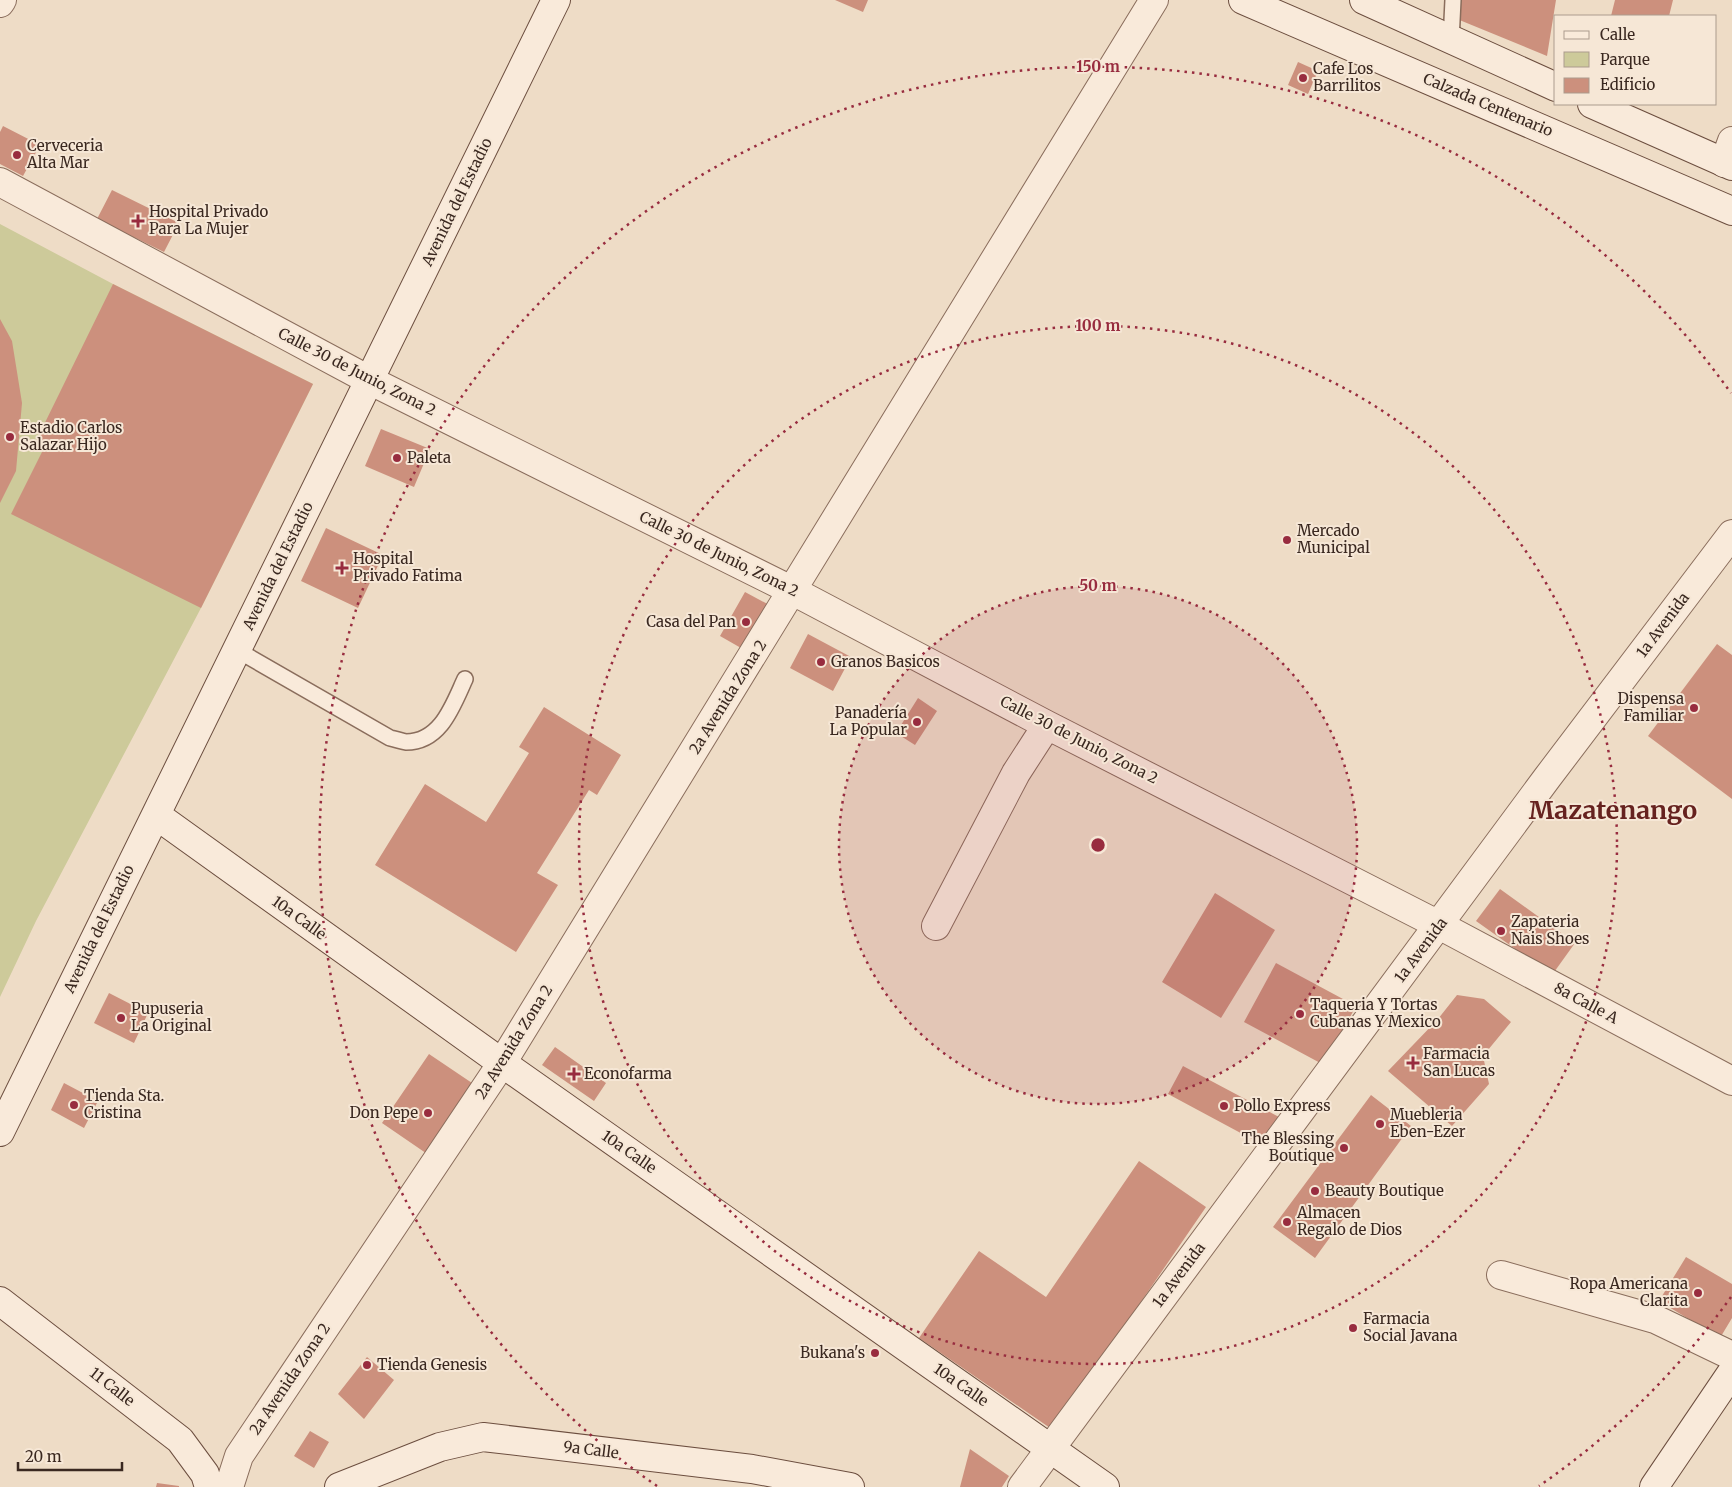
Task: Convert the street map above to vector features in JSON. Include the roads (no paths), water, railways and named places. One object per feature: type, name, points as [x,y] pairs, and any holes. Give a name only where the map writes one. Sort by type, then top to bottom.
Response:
[{"type":"street","name":"Avenida del Estadio","points":[[0,1132],[556,0]]},
{"type":"street","name":"2a Avenida Zona 2","points":[[229,1487],[239,1456],[502,1063],[1154,0]]},
{"type":"street","name":"Calzada Centenario","points":[[1243,0],[1732,211]]},
{"type":"street","points":[[1364,0],[1554,87]]},
{"type":"street","points":[[1595,105],[1729,157]]},
{"type":"street","name":"Calle 30 de Junio, Zona 2","points":[[0,182],[369,380],[793,591],[1439,925]]},
{"type":"street","name":"1a Avenida","points":[[1022,1487],[1553,770],[1729,545]]},
{"type":"street","points":[[936,926],[1016,773],[1047,724]]},
{"type":"street","name":"10a Calle","points":[[156,814],[502,1063],[1105,1487]]},
{"type":"street","name":"8a Calle A","points":[[1439,925],[1732,1081]]},
{"type":"street","points":[[1501,1275],[1656,1319],[1732,1356]]},
{"type":"street","name":"11 Calle","points":[[0,1301],[180,1440],[205,1474],[209,1487]]},
{"type":"street","points":[[1654,1487],[1732,1372]]},
{"type":"street","name":"9a Calle","points":[[339,1487],[440,1447],[483,1437],[752,1469],[850,1487]]},
{"type":"lane","points":[[1451,40],[1453,0]]},
{"type":"lane","points":[[237,650],[390,738],[406,742],[425,738],[444,723],[465,679]]},
{"type":"place","name":"Cafe Los Barrilitos","points":[[1303,78]]},
{"type":"place","name":"Cerveceria Alta Mar","points":[[17,155]]},
{"type":"place","name":"Hospital Privado Para La Mujer","points":[[138,221]]},
{"type":"place","name":"Estadio Carlos Salazar Hijo","points":[[10,437]]},
{"type":"place","name":"Paleta","points":[[397,458]]},
{"type":"place","name":"Mercado Municipal","points":[[1287,540]]},
{"type":"place","name":"Hospital Privado Fatima","points":[[342,568]]},
{"type":"place","name":"Casa del Pan","points":[[746,622]]},
{"type":"place","name":"Granos Basicos","points":[[821,662]]},
{"type":"place","name":"Dispensa Familiar","points":[[1694,708]]},
{"type":"place","name":"Panadería La Popular","points":[[917,722]]},
{"type":"place","name":"Zapateria Nais Shoes","points":[[1501,931]]},
{"type":"place","name":"Taqueria Y Tortas Cubanas Y Mexico","points":[[1300,1014]]},
{"type":"place","name":"Pupuseria La Original","points":[[121,1018]]},
{"type":"place","name":"Farmacia San Lucas","points":[[1413,1063]]},
{"type":"place","name":"Econofarma","points":[[574,1074]]},
{"type":"place","name":"Tienda Sta. Cristina","points":[[74,1105]]},
{"type":"place","name":"Pollo Express","points":[[1224,1106]]},
{"type":"place","name":"Don Pepe","points":[[428,1113]]},
{"type":"place","name":"Muebleria Eben-Ezer","points":[[1380,1124]]},
{"type":"place","name":"The Blessing Boutique","points":[[1344,1148]]},
{"type":"place","name":"Beauty Boutique","points":[[1315,1191]]},
{"type":"place","name":"Almacen Regalo de Dios","points":[[1287,1222]]},
{"type":"place","name":"Ropa Americana Clarita","points":[[1698,1293]]},
{"type":"place","name":"Farmacia Social Javana","points":[[1353,1328]]},
{"type":"place","name":"Bukana's","points":[[875,1353]]},
{"type":"place","name":"Tienda Genesis","points":[[367,1365]]},
{"type":"district","name":"Mazatenango","points":[[1613,810]]}]
